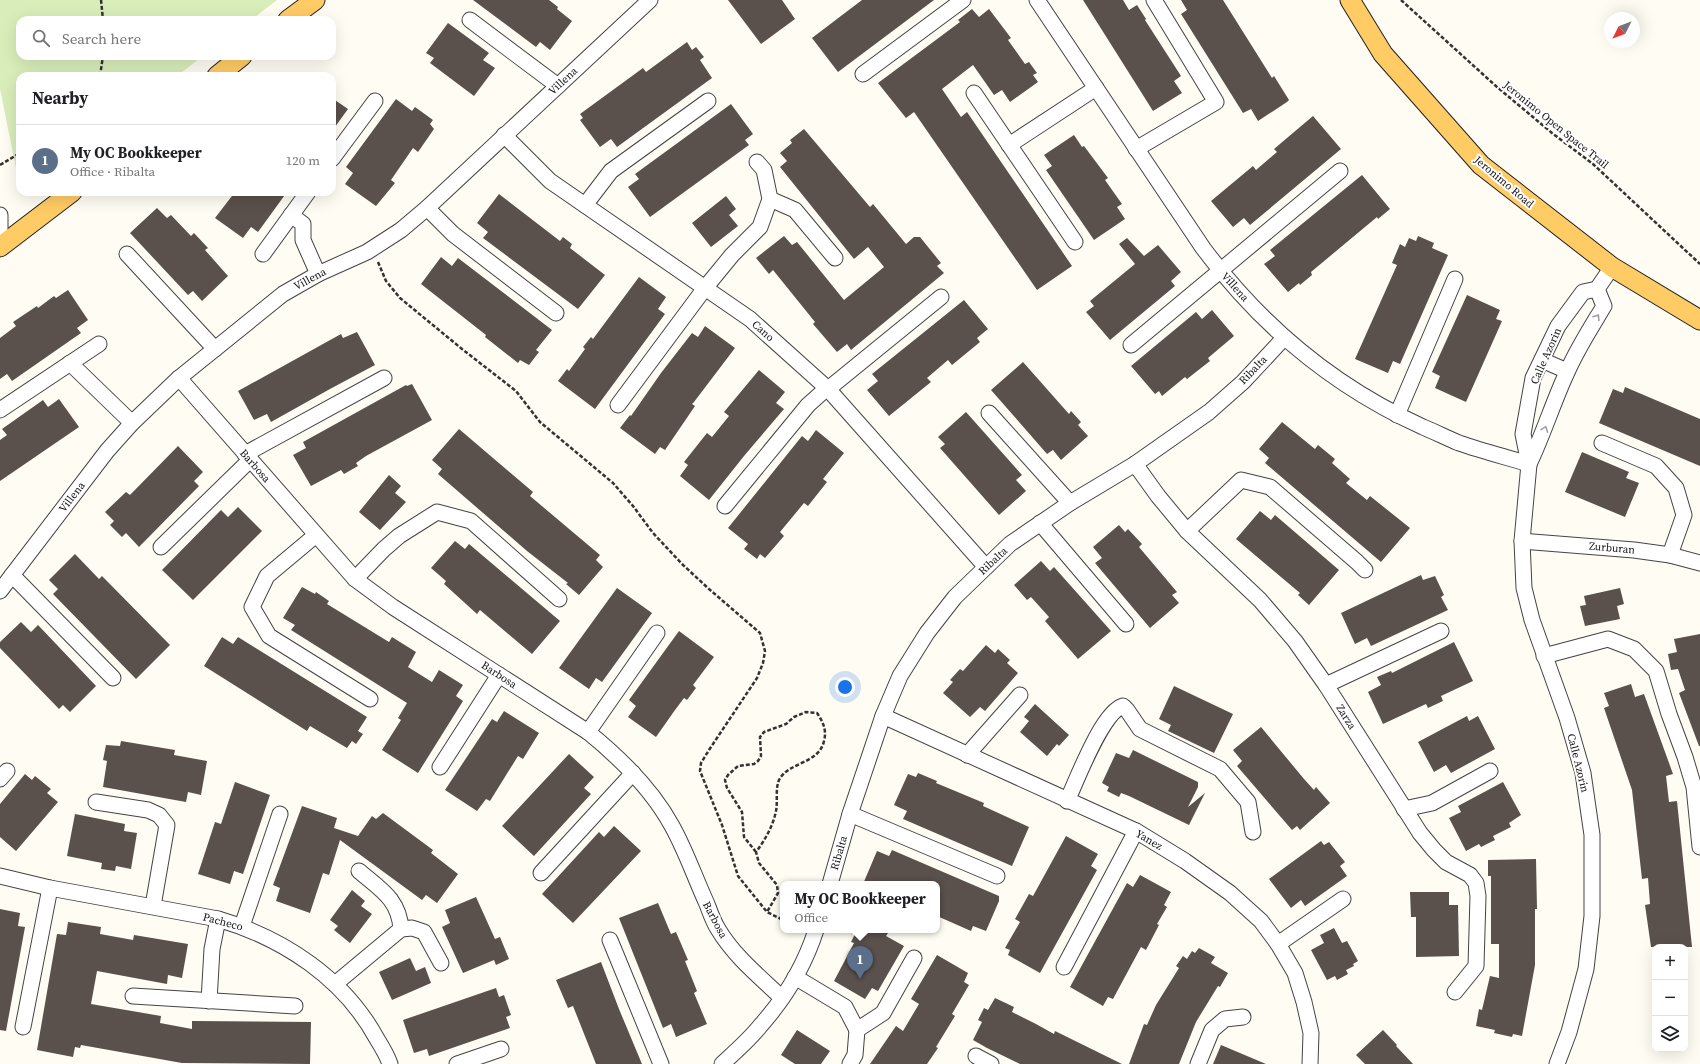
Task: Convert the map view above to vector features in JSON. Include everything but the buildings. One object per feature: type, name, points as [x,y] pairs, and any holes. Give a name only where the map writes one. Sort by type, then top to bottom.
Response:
[{"type":"main road","points":[[293,16],[315,0]]},
{"type":"main road","name":"Jeronimo Road","points":[[1350,0],[1383,54],[1481,165],[1612,267],[1700,320]]},
{"type":"main road","points":[[222,72],[237,60]]},
{"type":"main road","points":[[0,246],[67,196]]},
{"type":"street","name":"Villena","points":[[0,591],[107,451],[132,423],[179,378],[283,294],[318,274],[373,248],[401,230],[427,208],[650,0]]},
{"type":"street","points":[[863,74],[963,0]]},
{"type":"street","name":"Villena","points":[[1037,0],[1182,218],[1220,271],[1284,338],[1314,364],[1354,391],[1397,415],[1458,442],[1529,464]]},
{"type":"street","points":[[1136,149],[1216,102],[1154,0]]},
{"type":"street","points":[[470,20],[558,86]]},
{"type":"street","points":[[1009,145],[1096,88]]},
{"type":"street","points":[[974,93],[1074,242]]},
{"type":"street","points":[[336,153],[374,101]]},
{"type":"street","points":[[584,204],[611,170],[708,101]]},
{"type":"street","name":"Cano","points":[[504,135],[550,181],[750,319],[827,389],[986,567]]},
{"type":"street","points":[[618,405],[705,288],[732,255],[760,227],[770,199],[764,170],[757,162]]},
{"type":"street","points":[[1131,345],[1340,171]]},
{"type":"street","points":[[263,254],[305,196]]},
{"type":"street","points":[[770,199],[795,210],[835,258]]},
{"type":"street","points":[[427,208],[453,234],[556,313]]},
{"type":"street","points":[[0,215],[0,246]]},
{"type":"street","points":[[291,215],[303,224],[303,240],[318,274]]},
{"type":"street","points":[[127,254],[214,349]]},
{"type":"street","points":[[1597,289],[1612,267]]},
{"type":"street","points":[[1397,415],[1455,279]]},
{"type":"street","name":"Calle Azorin","points":[[1529,464],[1541,439],[1567,371],[1580,344],[1604,306],[1597,289],[1583,292],[1558,326],[1533,378],[1523,434],[1529,464],[1522,540],[1524,588],[1532,620],[1567,718],[1583,772],[1592,835],[1592,916],[1586,968],[1569,1032],[1557,1064]]},
{"type":"street","points":[[724,506],[808,406],[941,297]]},
{"type":"street","name":"Ribalta","points":[[831,881],[850,814],[882,716],[900,676],[927,633],[955,597],[1010,544],[1070,503],[1135,464],[1209,412],[1243,382],[1284,338]]},
{"type":"street","points":[[0,410],[99,344]]},
{"type":"street","points":[[1542,360],[1567,371]]},
{"type":"street","points":[[70,363],[132,423]]},
{"type":"street","name":"Barbosa","points":[[179,378],[355,579],[393,607],[588,732],[613,752],[654,798],[672,826],[717,928],[731,948],[747,966],[782,998]]},
{"type":"street","points":[[161,547],[247,457],[384,378]]},
{"type":"street","points":[[990,413],[1070,503]]},
{"type":"street","points":[[1602,443],[1656,466],[1676,488],[1684,515],[1670,555]]},
{"type":"street","name":"Zarza","points":[[1135,464],[1158,496],[1187,531],[1260,600],[1295,641],[1326,685],[1404,809],[1434,850],[1446,862],[1470,875],[1476,883],[1478,896],[1476,966],[1455,992]]},
{"type":"street","points":[[1187,531],[1241,480],[1270,487],[1357,562],[1364,570]]},
{"type":"street","points":[[355,579],[384,548],[399,536],[437,512],[471,521],[559,599]]},
{"type":"street","points":[[1040,523],[1126,624]]},
{"type":"street","points":[[316,535],[267,576],[252,607],[269,636],[370,699]]},
{"type":"street","name":"Zurburan","points":[[1522,540],[1634,550],[1670,555],[1700,563]]},
{"type":"street","points":[[12,575],[113,678]]},
{"type":"street","points":[[1326,685],[1441,631]]},
{"type":"street","points":[[588,732],[657,633]]},
{"type":"street","points":[[1544,656],[1608,639],[1634,649],[1656,671],[1694,787],[1700,848]]},
{"type":"street","points":[[440,767],[499,675]]},
{"type":"street","points":[[967,756],[1020,695]]},
{"type":"street","points":[[1067,801],[1098,734],[1118,708],[1123,706],[1140,729],[1220,769],[1248,802],[1253,832]]},
{"type":"street","name":"Yanez","points":[[882,716],[967,756],[1136,831],[1185,861],[1230,893],[1261,921],[1278,944],[1295,973],[1304,1002],[1311,1033],[1310,1064]]},
{"type":"street","points":[[1404,809],[1432,803],[1490,771]]},
{"type":"street","points":[[541,873],[633,773]]},
{"type":"street","points":[[96,802],[148,810],[159,815],[167,825],[153,906]]},
{"type":"street","points":[[242,926],[280,814]]},
{"type":"street","points":[[850,814],[997,876]]},
{"type":"street","points":[[1064,967],[1136,831]]},
{"type":"street","points":[[359,871],[392,900],[400,916],[400,929]]},
{"type":"street","name":"Pacheco","points":[[0,876],[50,888],[218,919],[242,926],[278,942],[311,963],[335,984],[354,1004],[371,1027],[390,1064]]},
{"type":"street","points":[[23,1027],[50,888]]},
{"type":"street","points":[[1278,944],[1343,899]]},
{"type":"street","points":[[209,1001],[212,949],[218,919]]},
{"type":"street","points":[[335,984],[400,929],[412,928],[424,932],[441,963]]},
{"type":"street","points":[[722,1064],[761,1025],[782,998],[795,977],[815,933]]},
{"type":"street","points":[[610,940],[661,1064]]},
{"type":"street","points":[[857,1030],[883,1013],[914,958]]},
{"type":"street","points":[[795,977],[845,1007],[857,1030],[855,1055],[850,1064]]},
{"type":"street","points":[[133,996],[296,1006]]},
{"type":"street","points":[[1198,1064],[1212,1030],[1225,1019],[1243,1017]]},
{"type":"street","points":[[457,1064],[500,1049]]},
{"type":"street","points":[[976,1056],[991,1064]]},
{"type":"path","points":[[101,0],[103,16]]},
{"type":"path","name":"Jeronimo Open Space Trail","points":[[1401,0],[1497,88],[1593,164],[1700,264]]},
{"type":"path","points":[[101,72],[102,60]]},
{"type":"path","points":[[0,165],[16,155]]},
{"type":"path","points":[[373,248],[386,281],[400,298],[516,391],[540,422],[613,483],[633,506],[653,533],[682,564],[760,633],[765,651],[763,663],[757,678],[701,763],[700,771],[722,825],[738,876],[767,912],[780,918]]},
{"type":"path","points":[[756,852],[766,838],[777,810],[779,781],[784,774],[814,758],[824,745],[826,735],[824,723],[817,713],[806,712],[794,717],[786,724],[764,732],[760,737],[761,756],[758,761],[754,764],[738,766],[728,775],[725,780],[727,788],[742,812],[744,837],[756,852],[759,863],[777,885],[778,893],[767,912]]},
{"type":"green space","points":[[0,0],[277,0],[256,16],[16,16],[16,60],[198,60],[182,72],[16,72],[16,168],[0,89]]},
{"type":"place","name":"My OC Bookkeeper","points":[[860,979]]}]
